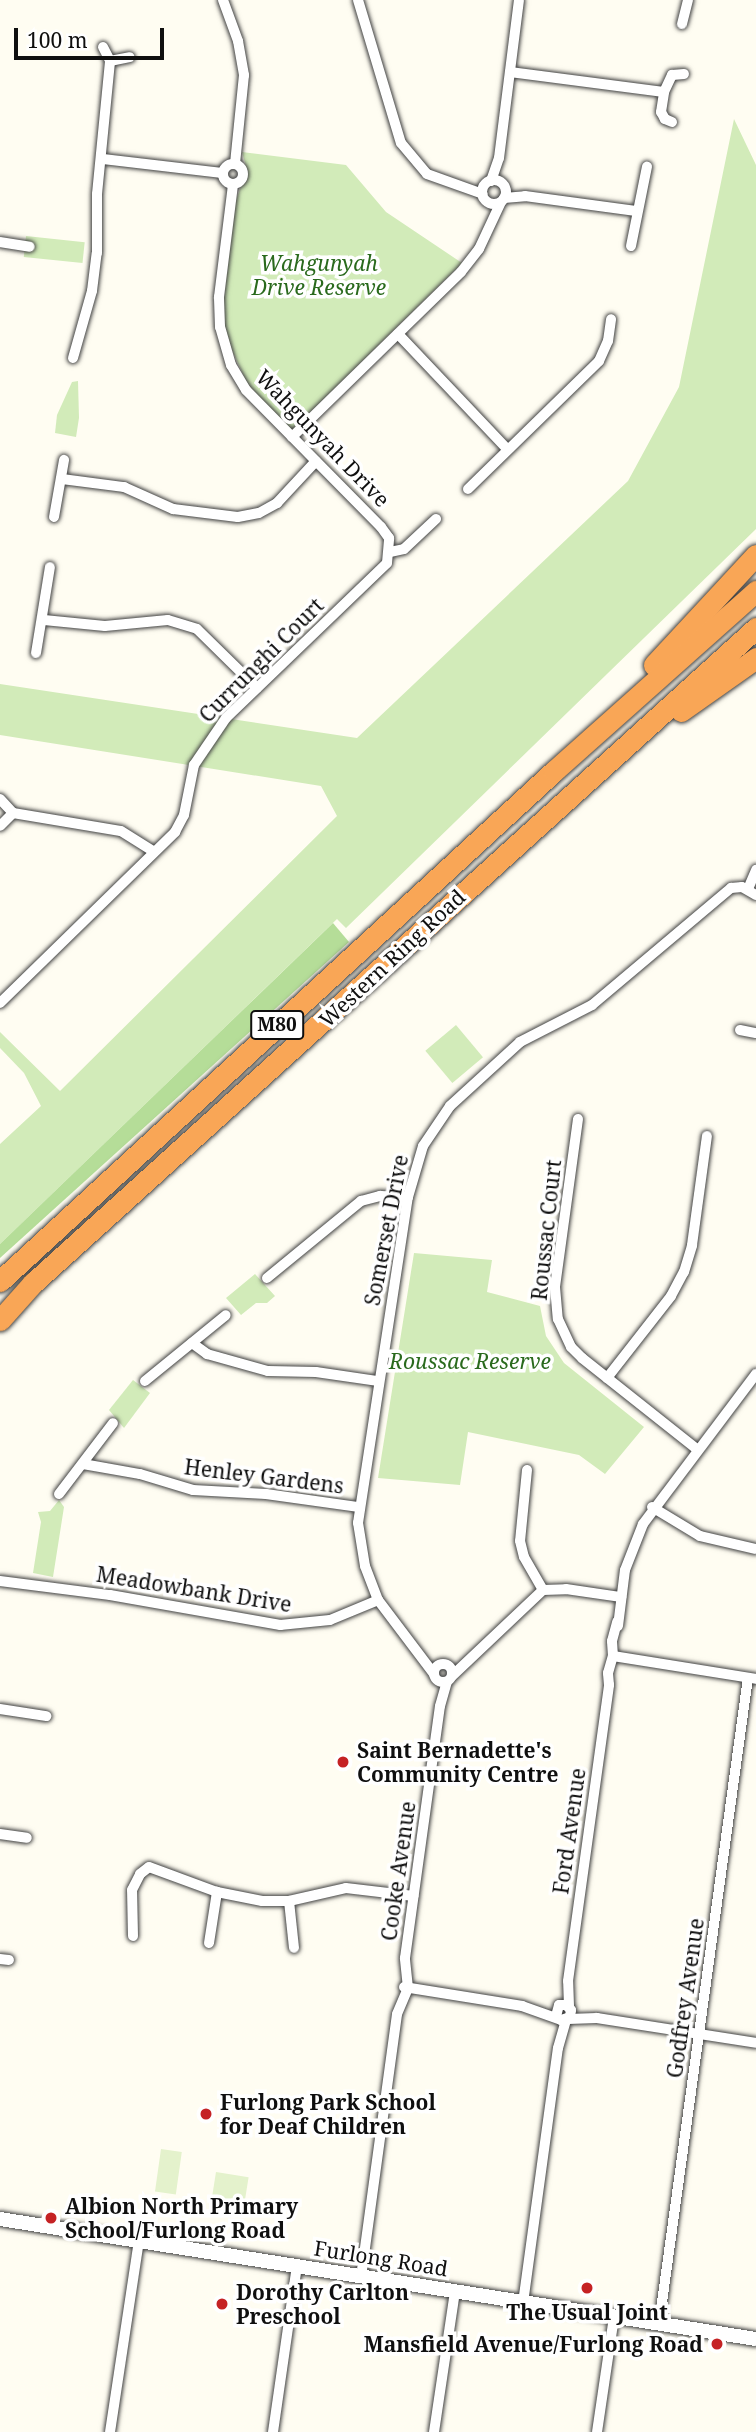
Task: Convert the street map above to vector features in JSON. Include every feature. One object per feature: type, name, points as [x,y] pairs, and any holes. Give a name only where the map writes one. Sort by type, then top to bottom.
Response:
[{"type":"highway","points":[[554,771],[756,555]]},
{"type":"highway","name":"Western Ring Road","points":[[0,1281],[554,771],[756,591]]},
{"type":"highway","name":"Western Ring Road","points":[[0,1320],[33,1283],[756,628]]},
{"type":"highway","points":[[536,825],[644,738],[756,658]]},
{"type":"street","points":[[223,0],[238,41],[244,75],[235,164],[243,174],[239,183],[233,185],[226,183],[222,173],[225,167],[235,164]]},
{"type":"street","points":[[358,0],[401,143],[428,174],[464,188],[636,211]]},
{"type":"street","points":[[292,437],[469,264],[489,225],[519,0]]},
{"type":"street","points":[[682,24],[688,0]]},
{"type":"street","points":[[73,358],[92,291],[97,253],[97,194],[103,159],[110,61],[103,47]]},
{"type":"street","points":[[110,61],[130,57]]},
{"type":"street","points":[[510,72],[664,92]]},
{"type":"street","points":[[672,122],[661,112],[664,92],[672,75],[684,74]]},
{"type":"street","points":[[103,159],[222,173]]},
{"type":"street","points":[[631,246],[647,167]]},
{"type":"street","name":"Wahgunyah Drive","points":[[233,185],[219,297],[223,341],[231,365],[246,390],[381,527],[389,538],[390,552]]},
{"type":"street","points":[[0,242],[30,247]]},
{"type":"street","points":[[468,489],[599,361],[608,341],[611,319]]},
{"type":"street","points":[[398,334],[507,449]]},
{"type":"street","points":[[54,517],[64,460]]},
{"type":"street","points":[[62,479],[124,487],[173,509],[238,517],[259,513],[277,503],[316,461]]},
{"type":"street","name":"Currunghi Court","points":[[0,1003],[175,832],[184,815],[194,765],[207,742],[226,718],[387,563],[390,552],[404,549],[436,519]]},
{"type":"street","points":[[36,653],[44,620],[50,567]]},
{"type":"street","points":[[44,620],[105,626],[168,620],[197,629],[257,688]]},
{"type":"street","points":[[0,799],[13,813],[121,831],[154,852]]},
{"type":"street","points":[[0,826],[13,813]]},
{"type":"street","points":[[752,892],[756,870]]},
{"type":"street","name":"Somerset Drive","points":[[443,1674],[418,1652],[378,1600],[361,1552],[359,1507],[414,1167],[434,1126],[478,1080],[520,1042],[592,1005],[731,888],[752,892]]},
{"type":"street","points":[[740,1030],[756,1033]]},
{"type":"street","name":"Roussac Court","points":[[578,1119],[555,1305],[558,1319],[571,1347],[697,1449]]},
{"type":"street","points":[[607,1378],[671,1296],[684,1272],[692,1245],[707,1136]]},
{"type":"street","points":[[267,1278],[361,1201],[380,1196],[408,1197]]},
{"type":"street","points":[[145,1381],[226,1315]]},
{"type":"street","points":[[192,1343],[207,1354],[268,1371],[316,1371],[378,1381]]},
{"type":"street","name":"Ford Avenue","points":[[523,2302],[609,1685],[608,1673],[616,1657],[612,1641],[629,1555],[652,1507],[754,1382]]},
{"type":"street","points":[[59,1494],[113,1423]]},
{"type":"street","name":"Henley Gardens","points":[[83,1464],[140,1474],[194,1490],[266,1494],[359,1507]]},
{"type":"street","points":[[527,1470],[520,1541],[527,1564],[543,1590]]},
{"type":"street","points":[[652,1507],[700,1536],[756,1549]]},
{"type":"street","name":"Meadowbank Drive","points":[[0,1581],[110,1595],[280,1625],[330,1620],[378,1600]]},
{"type":"street","points":[[443,1674],[469,1658],[543,1590],[566,1589],[621,1597]]},
{"type":"street","points":[[616,1657],[752,1679]]},
{"type":"street","name":"Cooke Avenue","points":[[361,2277],[397,1998],[404,1987],[405,1958],[443,1674]]},
{"type":"street","name":"Godfrey Avenue","points":[[659,2324],[752,1679]]},
{"type":"street","points":[[0,1709],[46,1716]]},
{"type":"street","points":[[0,1834],[27,1838]]},
{"type":"street","points":[[133,1936],[132,1890],[144,1868],[155,1866],[217,1892],[254,1900],[289,1900],[346,1888],[414,1896]]},
{"type":"street","points":[[209,1943],[217,1892]]},
{"type":"street","points":[[289,1900],[294,1948]]},
{"type":"street","points":[[404,1987],[756,2043]]},
{"type":"street","name":"Furlong Road","points":[[0,2219],[756,2339]]},
{"type":"street","points":[[110,2432],[139,2241]]},
{"type":"street","points":[[273,2432],[297,2266]]},
{"type":"street","points":[[435,2432],[455,2291]]},
{"type":"street","points":[[597,2432],[614,2317]]},
{"type":"green space","points":[[734,119],[756,165],[756,529],[346,928],[337,919],[0,1244],[0,1144],[41,1106],[24,1073],[0,1048],[0,1032],[60,1091],[337,816],[321,786],[0,735],[0,684],[357,738],[628,481],[679,387]]},
{"type":"green space","name":"Wahgunyah Drive Reserve","points":[[242,152],[346,165],[386,212],[462,263],[291,431],[247,383],[226,337],[223,308],[235,203],[247,170]]},
{"type":"green space","points":[[26,236],[85,242],[82,263],[24,257]]},
{"type":"green space","points":[[78,381],[79,418],[76,437],[55,433],[57,415],[72,382]]},
{"type":"green space","points":[[333,923],[349,942],[0,1258],[0,1244]]},
{"type":"green space","points":[[456,1025],[483,1057],[452,1083],[425,1051]]},
{"type":"green space","name":"Roussac Reserve","points":[[414,1253],[492,1260],[487,1292],[540,1306],[546,1336],[564,1363],[644,1427],[605,1474],[579,1455],[468,1432],[460,1485],[378,1478]]},
{"type":"green space","points":[[255,1274],[275,1296],[267,1303],[256,1303],[241,1315],[226,1298]]},
{"type":"green space","points":[[133,1380],[150,1393],[124,1428],[109,1410]]},
{"type":"green space","points":[[59,1500],[64,1507],[53,1577],[33,1573],[41,1522],[38,1512],[50,1511]]},
{"type":"green space","points":[[161,2149],[182,2152],[176,2195],[155,2192]]},
{"type":"green space","points":[[216,2172],[249,2177],[244,2205],[212,2200]]},
{"type":"place","name":"Saint Bernadette's Community Centre","points":[[343,1762]]},
{"type":"place","name":"Furlong Park School for Deaf Children","points":[[206,2114]]},
{"type":"place","name":"Albion North Primary School/Furlong Road","points":[[51,2218]]},
{"type":"place","name":"The Usual Joint","points":[[587,2288]]},
{"type":"place","name":"Dorothy Carlton Preschool","points":[[222,2304]]},
{"type":"place","name":"Mansfield Avenue/Furlong Road","points":[[717,2344]]}]
